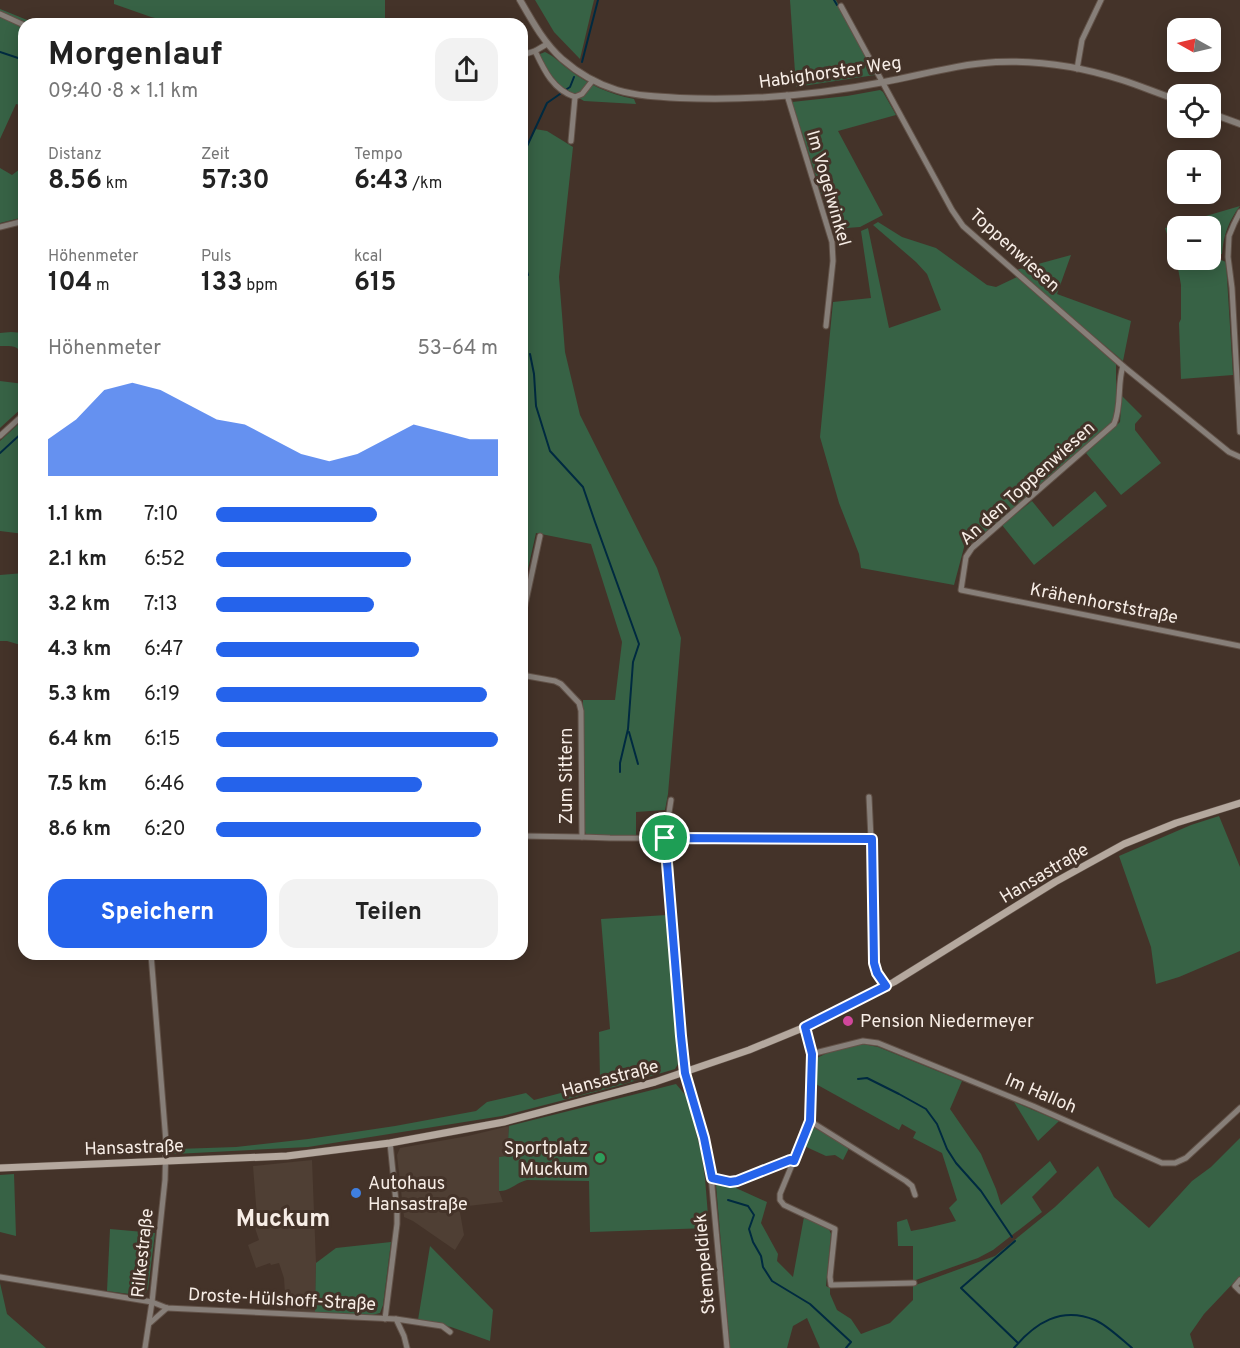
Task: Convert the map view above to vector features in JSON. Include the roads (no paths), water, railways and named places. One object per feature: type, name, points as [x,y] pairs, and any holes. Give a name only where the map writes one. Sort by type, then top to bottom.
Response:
[{"type":"main road","name":"Hansastraße","points":[[0,1168],[286,1155],[390,1143],[504,1122],[656,1082],[805,1027],[886,986],[1055,882],[1124,844],[1176,823],[1240,803]]},
{"type":"street","name":"Habighorster Weg","points":[[520,0],[548,44],[562,59],[593,80],[633,94],[663,97],[734,98],[787,95],[844,89],[967,65],[1029,62],[1077,69],[1121,79],[1167,96]]},
{"type":"street","points":[[1077,69],[1082,40],[1101,0]]},
{"type":"street","name":"Toppenwiesen","points":[[841,6],[894,106],[963,226],[1123,366],[1229,452],[1240,457]]},
{"type":"street","points":[[0,14],[18,22]]},
{"type":"street","points":[[528,53],[548,44]]},
{"type":"street","points":[[535,51],[547,74],[561,92],[575,97],[582,94],[593,80]]},
{"type":"street","name":"Im Vogelwinkel","points":[[787,95],[832,242],[833,261],[826,326]]},
{"type":"street","points":[[571,141],[575,97]]},
{"type":"street","points":[[1221,117],[1240,124]]},
{"type":"street","points":[[1240,212],[1228,247],[1240,432]]},
{"type":"street","points":[[0,227],[18,222]]},
{"type":"street","points":[[1232,288],[1240,292]]},
{"type":"street","name":"An den Toppenwiesen","points":[[961,590],[966,557],[972,548],[1114,424],[1118,412],[1119,377],[1123,366]]},
{"type":"street","points":[[0,436],[18,420]]},
{"type":"street","name":"Zum Sittern","points":[[528,591],[540,536]]},
{"type":"street","name":"Krähenhorststraße","points":[[961,590],[1240,646]]},
{"type":"street","name":"Zum Sittern","points":[[528,676],[561,684],[579,703],[581,711],[582,837],[872,839]]},
{"type":"street","points":[[869,797],[874,963],[877,973],[886,986]]},
{"type":"street","name":"Stempeldiek","points":[[671,800],[665,838],[681,1036],[685,1073],[704,1138],[712,1178],[727,1348]]},
{"type":"street","points":[[528,836],[582,837]]},
{"type":"street","name":"Rilkestraße","points":[[145,1348],[165,1180],[166,1142],[151,960]]},
{"type":"street","points":[[805,1027],[812,1054],[810,1121],[780,1194],[780,1200],[784,1205],[835,1229],[831,1285],[914,1283]]},
{"type":"street","name":"Im Halloh","points":[[812,1054],[863,1041],[878,1043],[1033,1106],[1162,1163],[1175,1163],[1186,1158],[1240,1108]]},
{"type":"street","points":[[810,1121],[906,1180],[912,1186],[915,1196]]},
{"type":"street","points":[[385,1319],[397,1224],[390,1143]]},
{"type":"street","points":[[712,1178],[730,1182],[737,1181],[790,1160],[794,1161]]},
{"type":"street","name":"Droste-Hülshoff-Straße","points":[[0,1277],[152,1302],[166,1308],[396,1319],[442,1326],[450,1332]]},
{"type":"street","points":[[1240,1280],[1235,1286],[1240,1291]]},
{"type":"street","name":"Droste-Hülshoff-Straße","points":[[149,1323],[166,1308]]},
{"type":"street","name":"Droste-Hülshoff-Straße","points":[[396,1319],[407,1348]]},
{"type":"waterway","points":[[582,62],[598,0]]},
{"type":"waterway","points":[[834,0],[837,5]]},
{"type":"waterway","points":[[0,52],[18,58]]},
{"type":"waterway","points":[[564,91],[570,87],[574,77]]},
{"type":"waterway","points":[[528,144],[547,103],[560,94]]},
{"type":"waterway","points":[[530,354],[536,406],[550,451],[583,487],[639,644],[633,662],[628,729],[620,772]]},
{"type":"waterway","points":[[0,453],[18,436]]},
{"type":"waterway","points":[[629,732],[638,764]]},
{"type":"waterway","points":[[858,1079],[867,1078],[926,1109],[937,1124],[947,1149],[956,1163],[981,1191],[1012,1237]]},
{"type":"waterway","points":[[728,1200],[748,1206],[754,1215],[749,1229],[761,1256],[763,1267],[772,1281],[810,1304],[851,1342],[846,1348]]},
{"type":"waterway","points":[[1015,1241],[961,1288],[1018,1343]]},
{"type":"waterway","points":[[1014,1348],[1040,1324],[1060,1316],[1071,1315],[1083,1316],[1100,1322],[1132,1348]]},
{"type":"place","name":"Pension Niedermeyer","points":[[848,1021]]},
{"type":"place","name":"Sportplatz Muckum","points":[[600,1158]]},
{"type":"place","name":"Autohaus Hansastraße","points":[[356,1193]]},
{"type":"district","name":"Muckum","points":[[283,1218]]}]
